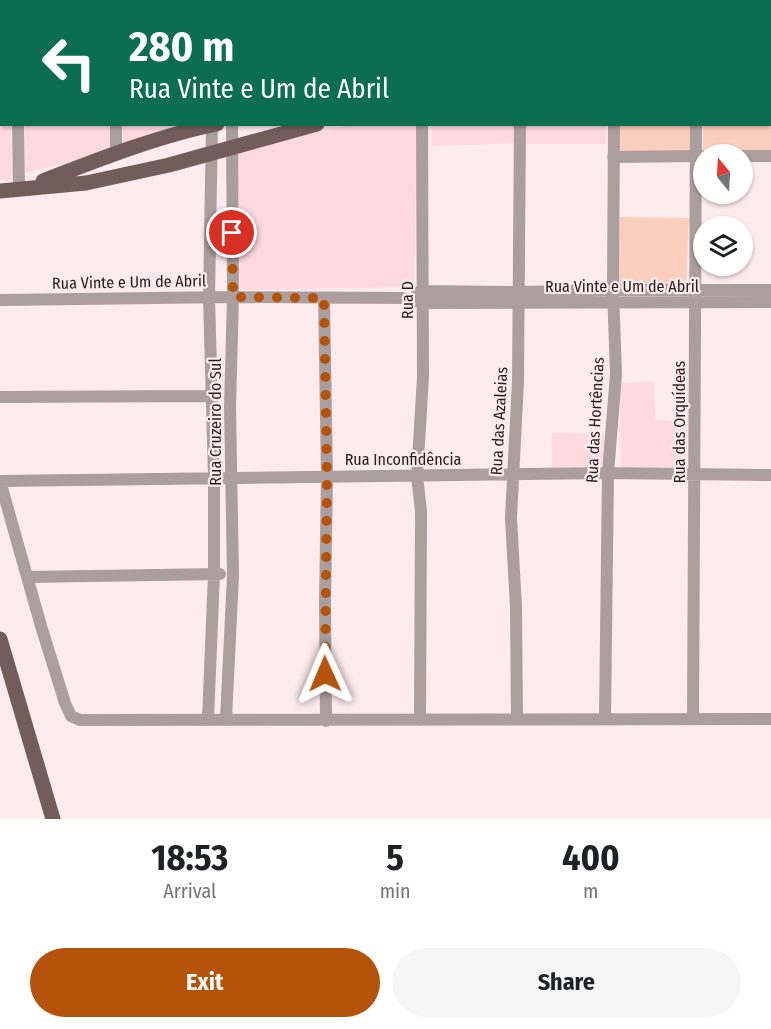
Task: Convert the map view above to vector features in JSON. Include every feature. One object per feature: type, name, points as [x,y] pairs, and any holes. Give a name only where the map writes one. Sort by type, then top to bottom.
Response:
[{"type":"main road","points":[[24,188],[116,155],[208,126]]},
{"type":"main road","points":[[0,191],[86,183],[210,154],[309,126]]},
{"type":"main road","points":[[0,639],[53,819]]},
{"type":"street","points":[[18,126],[24,188]]},
{"type":"street","points":[[116,126],[116,155]]},
{"type":"street","name":"Rua Cruzeiro do Sul","points":[[208,719],[214,574],[209,298],[210,154],[214,126]]},
{"type":"street","name":"Rua Cruzeiro do Sul","points":[[226,719],[233,575],[230,407],[233,297],[232,126]]},
{"type":"street","name":"Rua D","points":[[420,720],[421,511],[417,476],[423,377],[422,126]]},
{"type":"street","name":"Rua das Azaleias","points":[[517,718],[516,607],[511,518],[518,403],[520,126]]},
{"type":"street","name":"Rua das Hortências","points":[[605,718],[608,473],[616,374],[613,290],[614,126]]},
{"type":"street","name":"Rua das Orquídeas","points":[[696,126],[698,144]]},
{"type":"street","points":[[613,157],[693,156]]},
{"type":"street","points":[[753,156],[771,156]]},
{"type":"street","name":"Rua das Orquídeas","points":[[693,719],[699,204]]},
{"type":"street","name":"Rua Vinte e Um de Abril","points":[[520,298],[613,290],[771,302]]},
{"type":"street","name":"Rua Vinte e Um de Abril","points":[[0,300],[423,297],[520,298],[614,303],[771,290]]},
{"type":"street","points":[[324,298],[327,476],[324,603],[326,721]]},
{"type":"street","points":[[0,397],[212,396]]},
{"type":"street","name":"Rua Inconfidência","points":[[0,481],[608,473],[771,475]]},
{"type":"street","points":[[0,481],[65,703],[71,716],[80,720],[771,719]]},
{"type":"street","points":[[27,577],[233,575]]},
{"type":"shaded area","points":[[0,126],[11,126],[12,180],[0,180]]},
{"type":"shaded area","points":[[25,126],[111,126],[112,148],[103,154],[25,173]]},
{"type":"shaded area","points":[[123,126],[191,126],[123,144]]},
{"type":"shaded area","points":[[346,126],[417,126],[414,287],[240,290],[238,151]]},
{"type":"shaded area","points":[[432,126],[514,126],[514,143],[432,146]]},
{"type":"shaded area","points":[[526,126],[606,126],[606,144],[526,144]]},
{"type":"shaded area","points":[[618,126],[692,126],[693,151],[617,151]]},
{"type":"shaded area","points":[[703,126],[771,126],[771,152],[753,151],[753,144],[703,144]]},
{"type":"shaded area","points":[[620,217],[689,218],[686,287],[619,289]]},
{"type":"shaded area","points":[[654,382],[655,420],[687,422],[687,467],[621,467],[620,383]]},
{"type":"shaded area","points":[[552,433],[605,434],[602,466],[552,467]]},
{"type":"route","points":[[232,233],[233,297],[324,298],[327,476],[325,674]]}]
